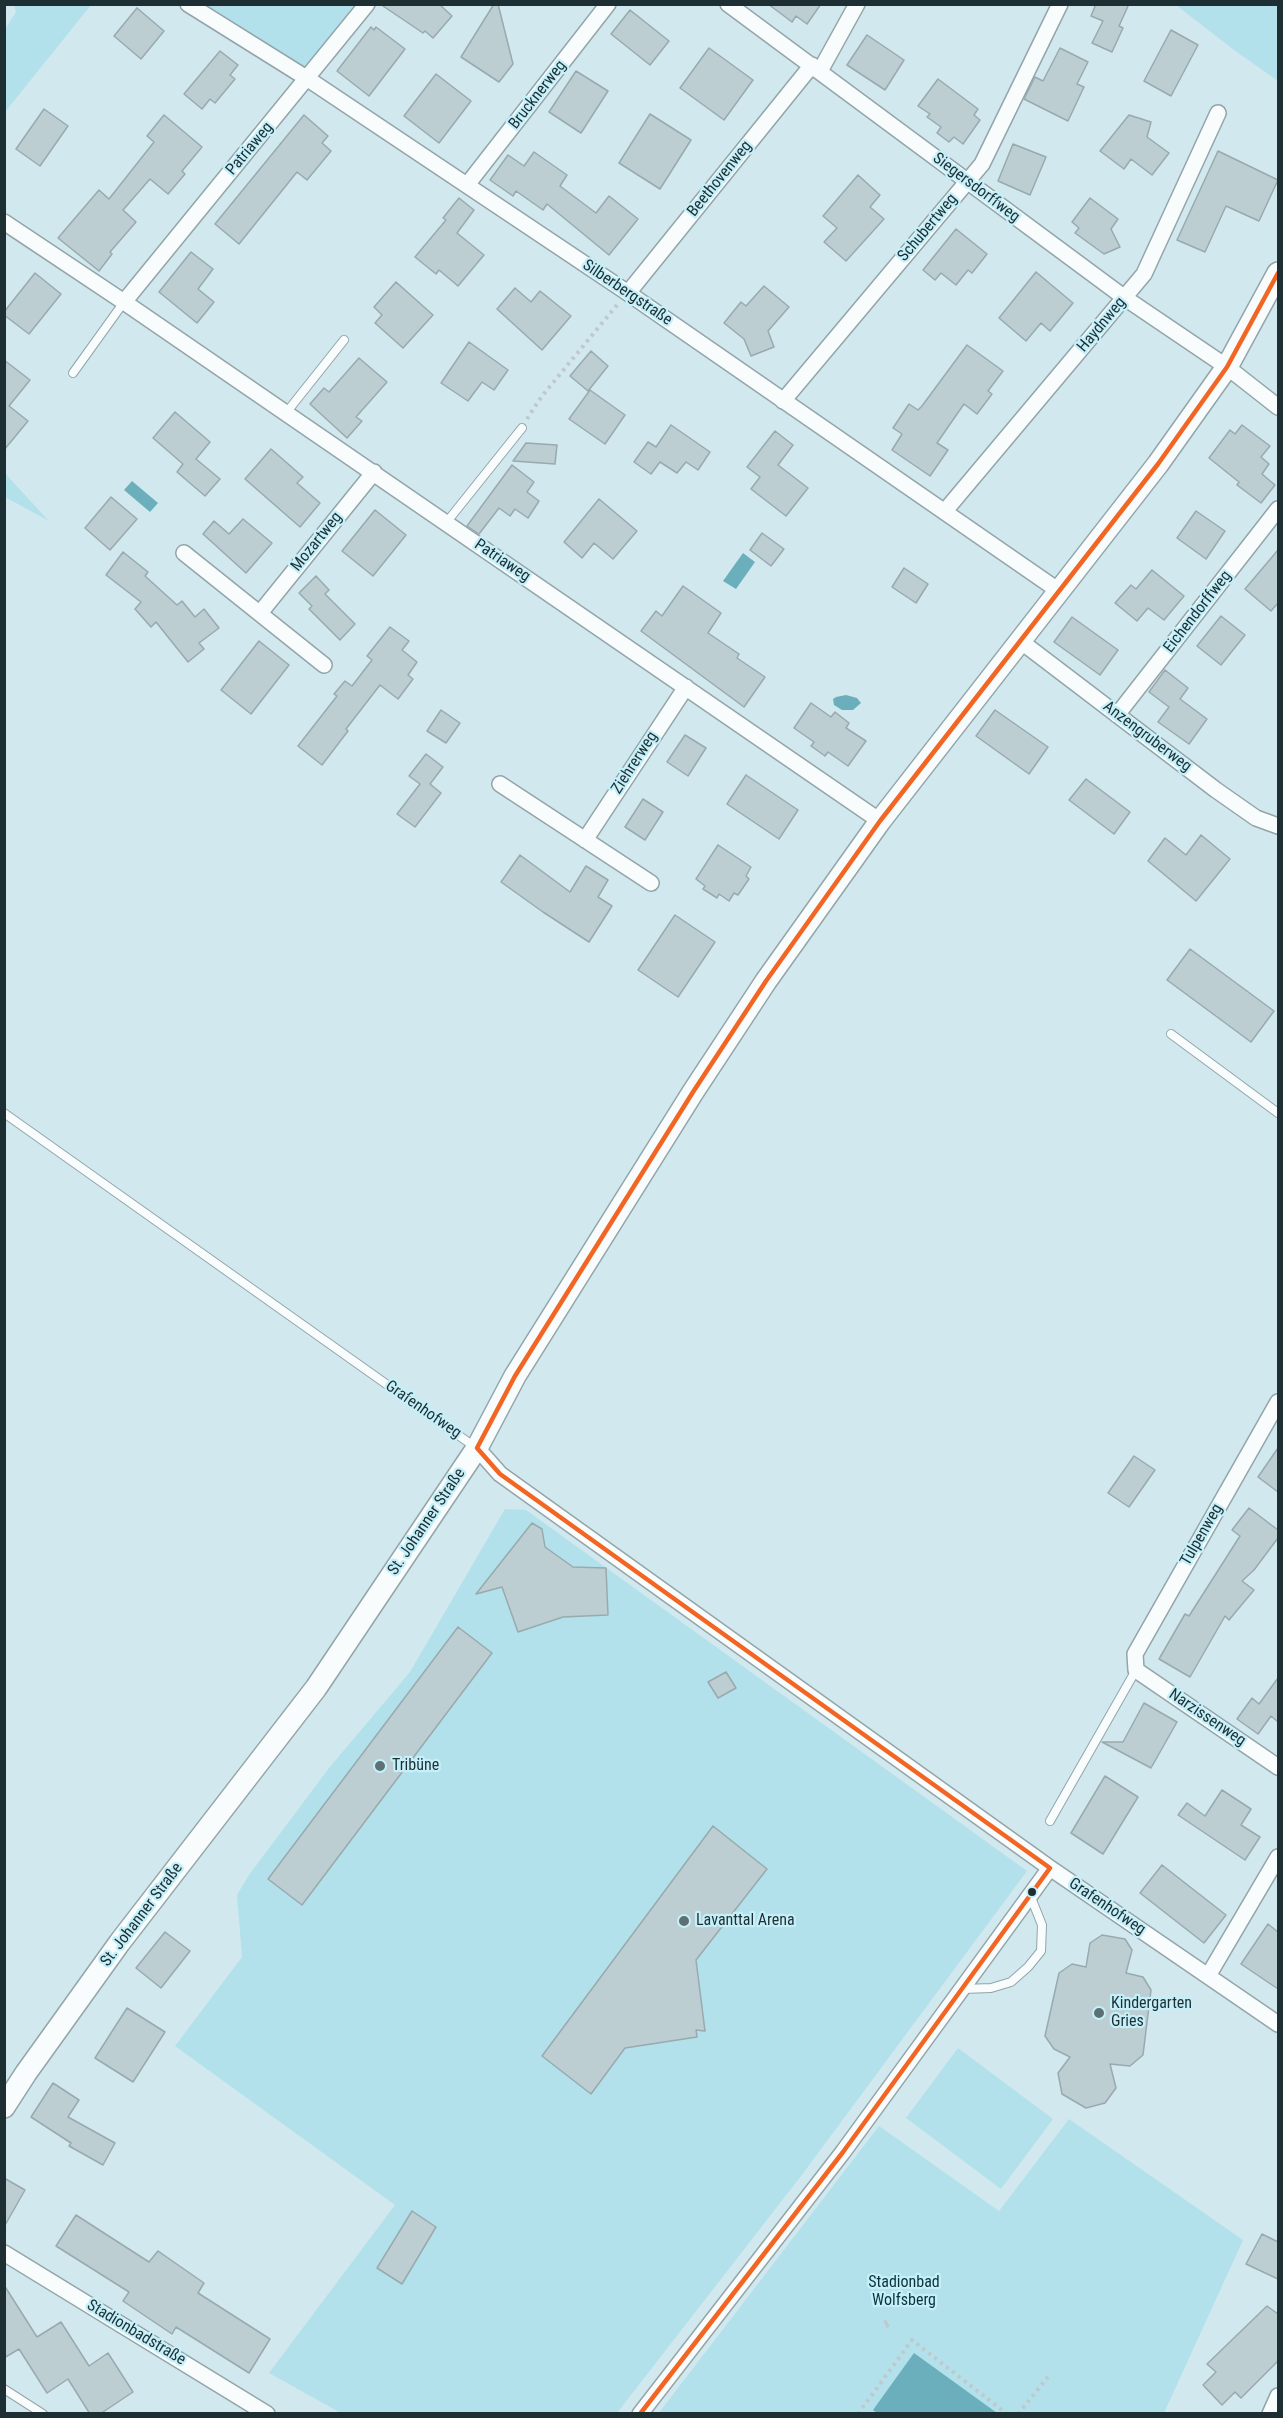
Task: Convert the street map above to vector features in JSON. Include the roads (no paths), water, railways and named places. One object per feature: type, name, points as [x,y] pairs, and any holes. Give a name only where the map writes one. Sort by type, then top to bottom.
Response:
[{"type":"street","name":"Silberbergstraße","points":[[188,4],[308,79],[628,293],[1059,591]]},
{"type":"street","name":"Patriaweg","points":[[124,302],[367,4]]},
{"type":"street","name":"Brucknerweg","points":[[467,185],[608,4]]},
{"type":"street","name":"Siegersdorffweg","points":[[728,4],[1125,298],[1227,367],[1278,407]]},
{"type":"street","name":"Beethovenweg","points":[[628,293],[816,68],[857,4]]},
{"type":"street","name":"Schubertweg","points":[[783,401],[982,164],[1060,4]]},
{"type":"street","name":"Haydnweg","points":[[945,511],[1144,274],[1218,113]]},
{"type":"street","name":"Patriaweg","points":[[4,222],[374,472],[880,821]]},
{"type":"street","name":"St. Johanner Straße","points":[[4,2107],[120,1942],[316,1688],[477,1448],[515,1376],[693,1092],[766,981],[880,821],[1158,464],[1227,367],[1278,273]]},
{"type":"street","name":"Mozartweg","points":[[260,613],[374,472]]},
{"type":"street","name":"Eichendorffweg","points":[[1117,715],[1278,509]]},
{"type":"street","points":[[184,553],[324,665]]},
{"type":"street","name":"Anzengruberweg","points":[[1019,640],[1256,818],[1278,826]]},
{"type":"street","name":"Ziehrerweg","points":[[585,840],[686,687]]},
{"type":"street","points":[[500,784],[651,883]]},
{"type":"street","name":"Tulpenweg","points":[[1136,1670],[1134,1653],[1278,1402]]},
{"type":"street","name":"Grafenhofweg","points":[[477,1448],[500,1474],[1050,1868],[1278,2024]]},
{"type":"street","name":"Narzissenweg","points":[[1136,1670],[1278,1767]]},
{"type":"street","points":[[1208,1976],[1278,1857]]},
{"type":"street","points":[[640,2414],[843,2152],[1050,1868]]},
{"type":"street","name":"Stadionbadstraße","points":[[4,2253],[267,2414]]},
{"type":"street","points":[[1270,2414],[1278,2397]]},
{"type":"lane","points":[[73,373],[124,302]]},
{"type":"lane","points":[[286,412],[344,340]]},
{"type":"lane","points":[[446,523],[522,428]]},
{"type":"lane","points":[[1171,1034],[1278,1113]]},
{"type":"lane","name":"Grafenhofweg","points":[[4,1113],[477,1448]]},
{"type":"lane","points":[[1050,1821],[1136,1670]]},
{"type":"lane","points":[[963,1989],[991,1988],[1011,1982],[1041,1952],[1042,1925],[1030,1895]]},
{"type":"lane","points":[[4,2389],[43,2414]]},
{"type":"place","name":"Tribüne","points":[[380,1766]]},
{"type":"place","name":"Lavanttal Arena","points":[[684,1921]]},
{"type":"place","name":"Kindergarten Gries","points":[[1099,2013]]},
{"type":"park label","name":"Stadionbad Wolfsberg","points":[[904,2292]]}]
